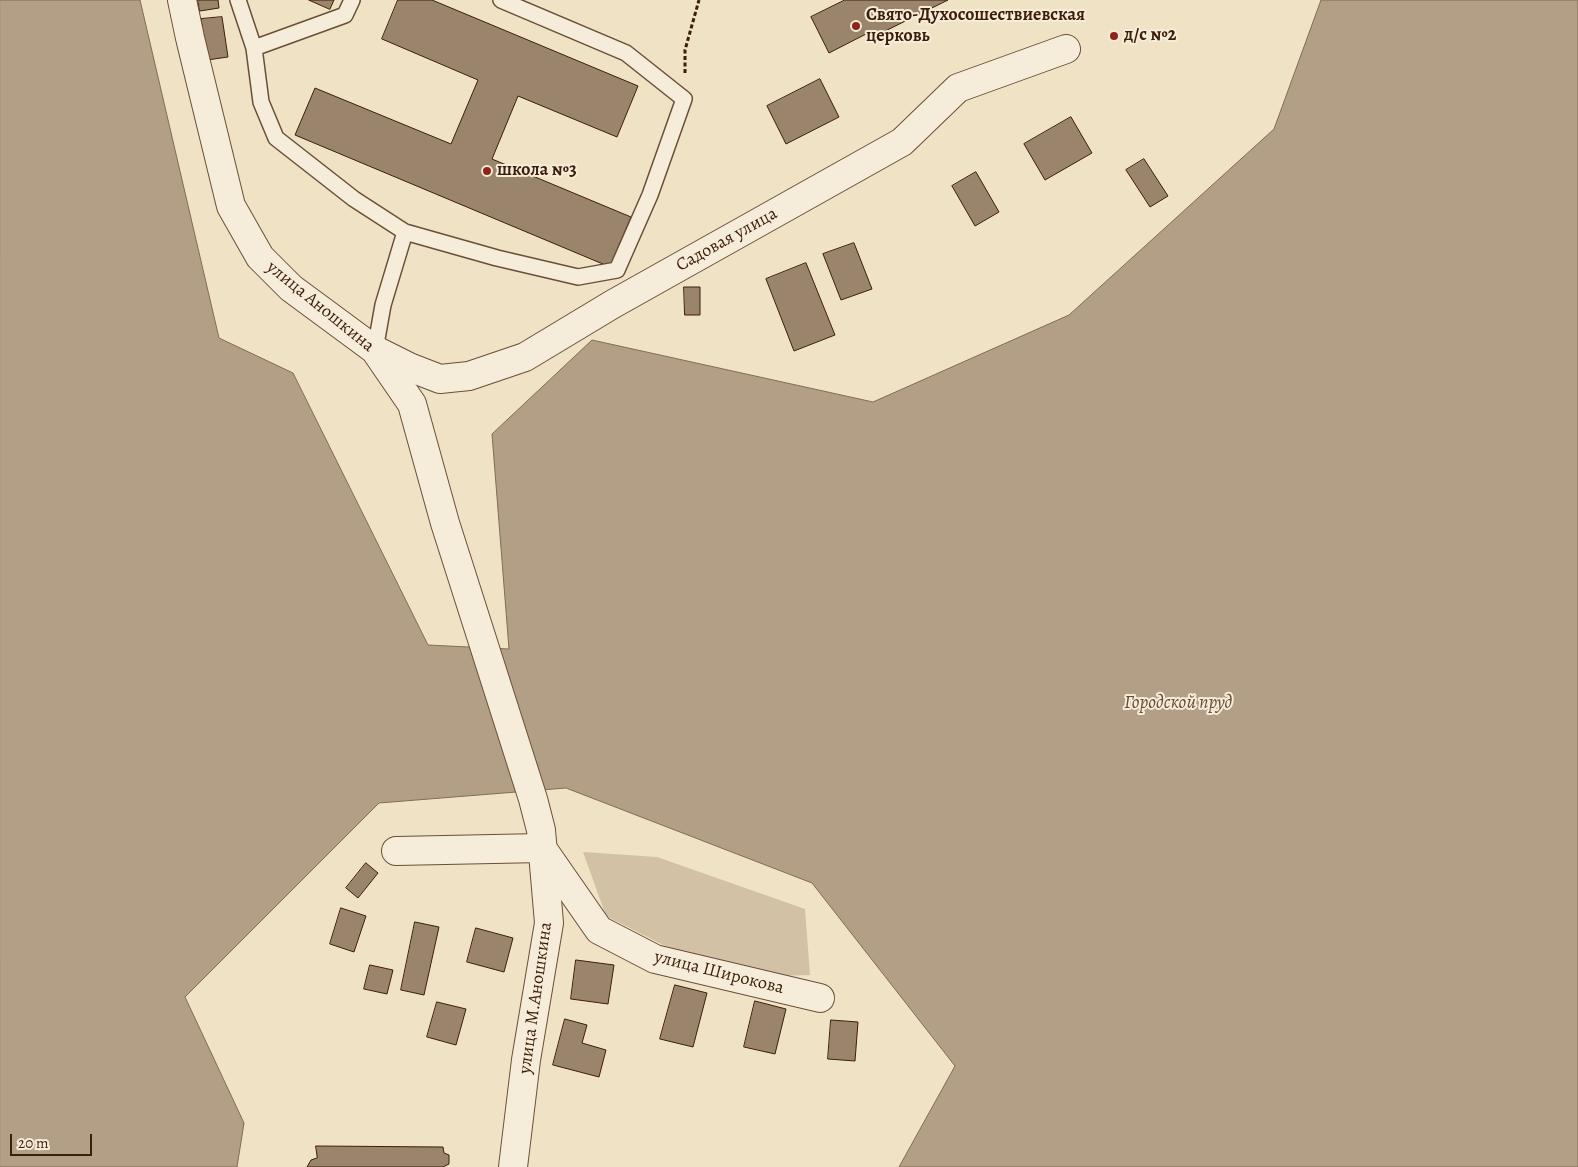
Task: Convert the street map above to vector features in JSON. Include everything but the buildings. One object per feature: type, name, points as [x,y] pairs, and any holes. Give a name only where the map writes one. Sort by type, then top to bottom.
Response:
[{"type":"street","name":"улица Аношкина","points":[[182,0],[229,196],[236,214],[260,257],[291,288],[375,350],[412,404],[446,523],[533,799]]},
{"type":"street","name":"Садовая улица","points":[[375,350],[409,367],[440,379],[469,376],[525,357],[613,304],[902,142],[958,88],[1066,49]]},
{"type":"street","name":"улица М.Аношкина","points":[[513,1167],[526,1060],[549,923],[541,830],[533,799]]},
{"type":"street","points":[[396,851],[542,848]]},
{"type":"street","name":"улица Широкова","points":[[542,848],[599,930],[655,959],[820,998]]},
{"type":"lane","points":[[238,0],[254,48],[261,102],[276,138],[354,199],[405,232],[497,258],[578,277],[617,270],[650,195],[684,98],[626,53],[501,0]]},
{"type":"lane","points":[[254,48],[345,15],[352,0]]},
{"type":"lane","points":[[375,350],[383,304],[405,232]]},
{"type":"path","points":[[684,98],[685,50],[699,0]]},
{"type":"shaded area","points":[[583,852],[657,857],[805,909],[810,975],[775,976],[673,950],[606,916]]},
{"type":"water","name":"Городской пруд","points":[[0,0],[140,0],[219,338],[293,373],[428,645],[509,649],[492,434],[592,340],[873,402],[1069,315],[1274,129],[1321,0],[1578,0],[1578,1167],[899,1167],[955,1066],[812,883],[566,788],[379,803],[185,997],[244,1123],[237,1167],[0,1167]]},
{"type":"place","name":"Свято-Духосошествиевская церковь","points":[[856,26]]},
{"type":"place","name":"д/с №2","points":[[1114,36]]},
{"type":"place","name":"школа №3","points":[[487,171]]}]
